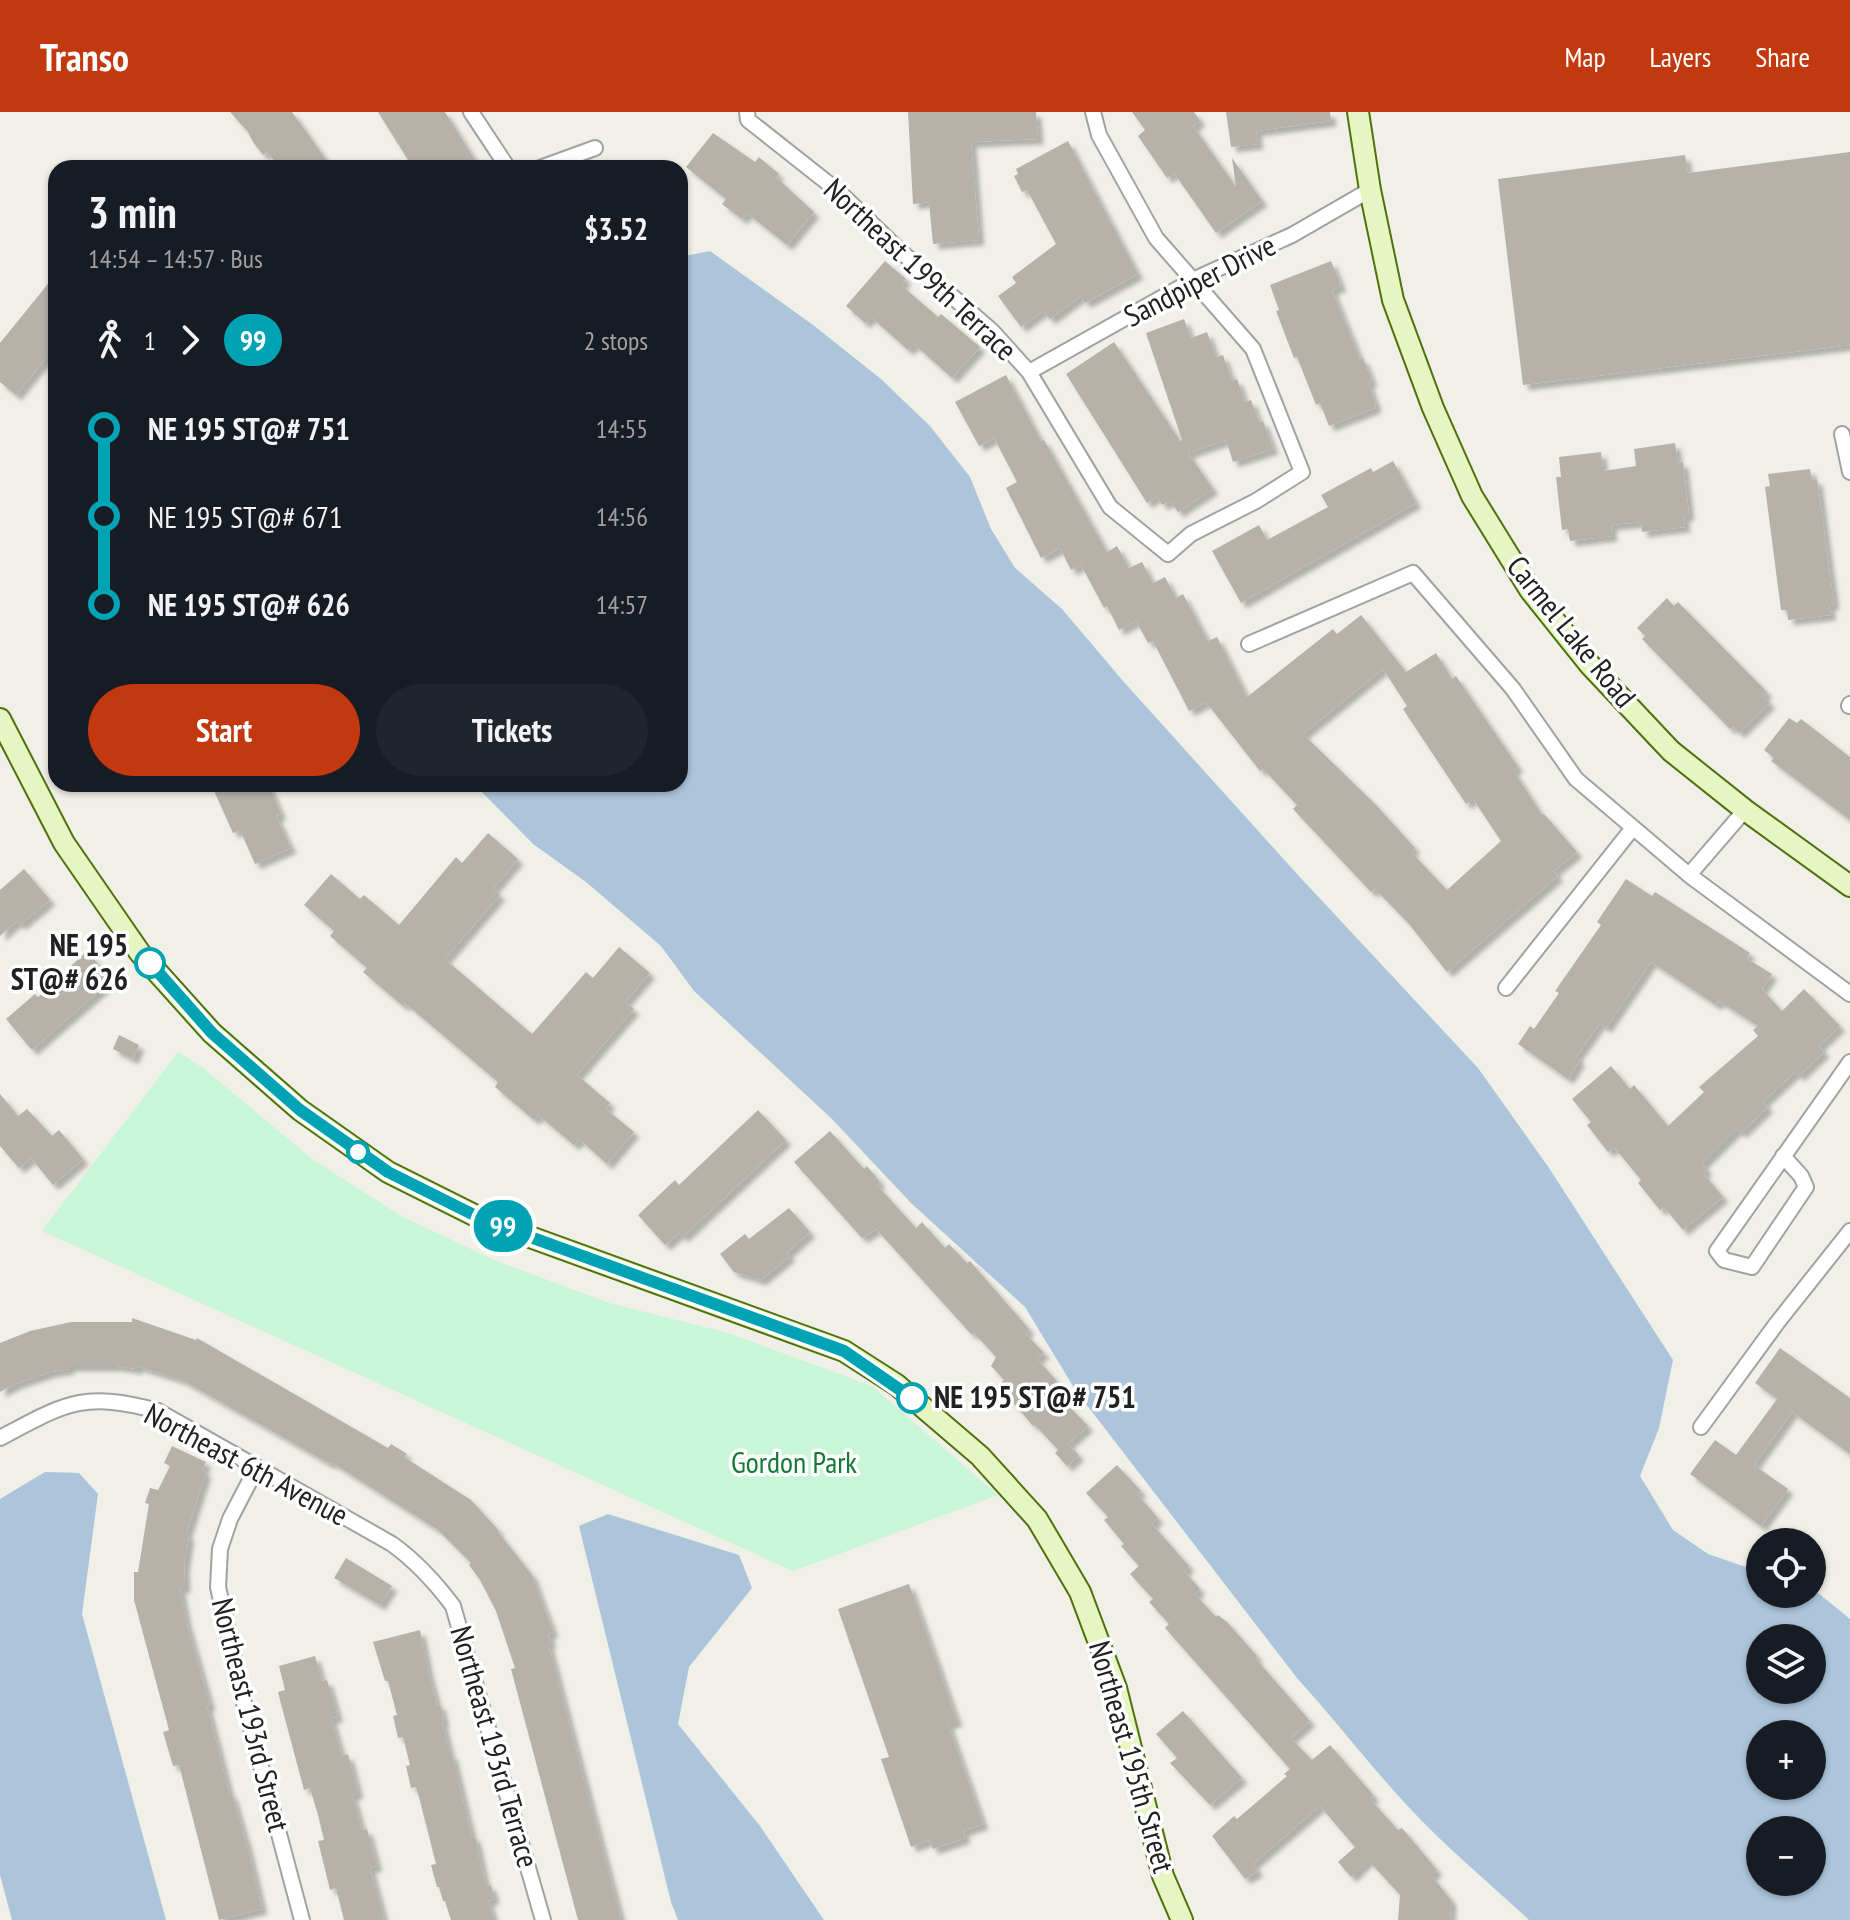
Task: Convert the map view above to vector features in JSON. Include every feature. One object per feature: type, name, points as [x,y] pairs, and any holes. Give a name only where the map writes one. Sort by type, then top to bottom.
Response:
[{"type":"street","points":[[471,112],[503,160]]},
{"type":"street","name":"Northeast 199th Terrace","points":[[747,112],[748,120],[838,191],[899,250],[992,331],[1029,372],[1110,507],[1168,554],[1191,534],[1256,501],[1302,472],[1253,349],[1195,279]]},
{"type":"street","points":[[1093,112],[1099,135],[1156,238],[1195,279]]},
{"type":"street","name":"Carmel Lake Road","points":[[1358,112],[1370,190],[1393,300],[1433,408],[1480,509],[1530,590],[1590,665],[1671,751],[1745,810],[1850,886]]},
{"type":"street","points":[[562,160],[595,148]]},
{"type":"street","name":"Sandpiper Drive","points":[[1029,372],[1195,279],[1292,235],[1370,190]]},
{"type":"street","points":[[1842,434],[1850,472]]},
{"type":"street","points":[[1249,644],[1413,573],[1513,689],[1576,779],[1689,875],[1850,994]]},
{"type":"street","name":"Northeast 195th Street","points":[[0,719],[64,843],[140,953],[212,1033],[300,1110],[388,1172],[486,1221],[844,1351],[897,1385],[980,1456],[1037,1519],[1080,1592],[1116,1688],[1163,1876],[1182,1920]]},
{"type":"street","points":[[1689,875],[1745,810]]},
{"type":"street","points":[[1506,988],[1632,829]]},
{"type":"street","points":[[1783,1156],[1801,1176],[1806,1187],[1752,1267],[1724,1260],[1717,1251],[1783,1156],[1850,1062]]},
{"type":"street","points":[[1701,1427],[1777,1323],[1850,1231]]},
{"type":"street","name":"Northeast 6th Avenue","points":[[0,1438],[60,1406],[82,1401],[122,1402],[158,1411],[392,1544],[434,1580]]},
{"type":"street","name":"Northeast 193rd Street","points":[[257,1467],[230,1519],[220,1549],[218,1587],[243,1699],[302,1920]]},
{"type":"street","name":"Northeast 193rd Terrace","points":[[434,1580],[453,1606],[543,1920]]},
{"type":"green space","name":"Gordon Park","points":[[178,1052],[203,1068],[312,1159],[401,1216],[494,1260],[609,1303],[728,1333],[872,1386],[998,1495],[793,1571],[42,1231]]},
{"type":"water","points":[[710,251],[813,325],[881,379],[930,426],[970,477],[991,529],[1015,568],[1062,609],[1297,874],[1478,1068],[1549,1168],[1673,1360],[1659,1428],[1640,1476],[1673,1530],[1708,1554],[1746,1567],[1746,1608],[1826,1608],[1826,1599],[1850,1619],[1850,1920],[1529,1920],[1421,1820],[1297,1678],[1076,1391],[1025,1307],[911,1203],[832,1119],[694,991],[661,946],[586,882],[533,844],[482,792],[688,792],[688,255]]},
{"type":"water","points":[[45,1472],[79,1473],[98,1494],[82,1614],[166,1920],[12,1920],[0,1875],[0,1499]]},
{"type":"water","points":[[608,1514],[739,1555],[752,1588],[689,1667],[678,1724],[760,1826],[824,1920],[678,1920],[671,1902],[579,1526]]},
{"type":"building","points":[[230,112],[292,112],[326,160],[274,160],[267,152],[263,155]]},
{"type":"building","points":[[378,112],[445,112],[475,160],[408,160]]},
{"type":"building","points":[[908,112],[1036,112],[1038,139],[971,142],[979,240],[933,244],[929,202],[913,204]]},
{"type":"building","points":[[1132,112],[1194,112],[1200,121],[1193,126],[1236,187],[1232,158],[1262,201],[1216,233],[1174,173],[1167,178],[1138,136],[1145,130]]},
{"type":"building","points":[[1226,112],[1330,112],[1331,121],[1256,131],[1258,144],[1231,147]]},
{"type":"building","points":[[713,133],[755,162],[759,157],[814,212],[787,245],[747,213],[742,219],[722,204],[726,199],[688,169]]},
{"type":"building","points":[[1068,141],[1138,274],[1085,303],[1081,296],[1050,319],[1043,311],[1021,327],[998,296],[1016,283],[1012,277],[1056,244],[1027,190],[1022,192],[1014,176],[1018,174],[1016,169]]},
{"type":"building","points":[[1850,152],[1850,345],[1523,385],[1498,179],[1685,155],[1688,173]]},
{"type":"building","points":[[885,261],[906,279],[901,285],[980,347],[952,378],[914,344],[908,350],[871,317],[865,323],[846,306]]},
{"type":"building","points":[[1331,261],[1341,286],[1332,290],[1372,381],[1368,383],[1376,405],[1329,426],[1320,403],[1316,405],[1297,357],[1294,358],[1276,311],[1279,310],[1270,285]]},
{"type":"building","points":[[48,284],[48,356],[16,395],[0,382],[0,343]]},
{"type":"building","points":[[1184,319],[1191,338],[1207,332],[1216,357],[1223,355],[1232,381],[1237,379],[1245,402],[1251,400],[1259,422],[1263,421],[1273,449],[1233,462],[1226,440],[1188,453],[1213,489],[1178,512],[1170,501],[1162,505],[1157,496],[1147,503],[1066,374],[1114,342],[1180,441],[1146,333]]},
{"type":"building","points":[[1006,375],[1107,552],[1117,546],[1129,568],[1142,562],[1153,583],[1165,577],[1176,598],[1183,594],[1208,641],[1217,637],[1247,697],[1333,629],[1337,634],[1361,615],[1406,672],[1436,653],[1452,679],[1456,676],[1518,767],[1513,770],[1542,815],[1577,852],[1554,871],[1558,876],[1447,972],[1409,924],[1375,889],[1371,892],[1293,809],[1297,805],[1263,769],[1260,771],[1206,702],[1189,711],[1153,641],[1148,643],[1136,621],[1119,630],[1081,565],[1071,570],[1060,548],[1041,558],[1006,488],[1017,482],[994,438],[979,446],[955,402]],"holes":[[[1383,669],[1407,706],[1403,709],[1466,804],[1473,799],[1501,841],[1447,890],[1411,852],[1415,848],[1376,805],[1303,734]]]},
{"type":"building","points":[[1675,443],[1678,463],[1683,462],[1689,515],[1684,516],[1685,527],[1642,532],[1641,522],[1611,525],[1612,536],[1570,541],[1568,529],[1562,530],[1556,477],[1561,477],[1559,457],[1601,452],[1603,471],[1636,466],[1634,449]]},
{"type":"building","points":[[1393,461],[1416,503],[1241,603],[1212,551],[1259,525],[1267,540],[1328,507],[1321,495],[1371,468],[1373,472]]},
{"type":"building","points":[[1810,469],[1812,480],[1817,479],[1834,604],[1829,605],[1831,615],[1788,620],[1787,610],[1781,610],[1765,487],[1770,486],[1768,474]]},
{"type":"building","points":[[1667,598],[1674,606],[1678,602],[1767,692],[1763,696],[1770,703],[1739,733],[1733,726],[1730,729],[1642,639],[1645,636],[1637,628]]},
{"type":"building","points":[[1789,718],[1797,723],[1801,719],[1850,757],[1850,820],[1771,761],[1774,758],[1764,750]]},
{"type":"building","points":[[215,792],[271,792],[281,814],[276,816],[291,848],[255,864],[240,830],[233,833]]},
{"type":"building","points":[[488,833],[518,859],[493,889],[500,895],[445,959],[532,1034],[586,972],[593,978],[619,947],[650,973],[625,1002],[634,1009],[577,1075],[610,1103],[606,1109],[634,1132],[607,1164],[579,1139],[574,1145],[538,1115],[534,1120],[495,1087],[498,1082],[405,1003],[403,1006],[363,972],[367,968],[330,936],[334,931],[304,905],[331,874],[360,899],[364,895],[399,925],[456,857],[462,863]]},
{"type":"building","points":[[24,869],[50,900],[20,925],[17,921],[0,936],[0,890]]},
{"type":"building","points":[[1626,879],[1652,896],[1655,892],[1750,953],[1746,958],[1772,974],[1762,989],[1782,1011],[1804,989],[1840,1026],[1819,1046],[1824,1052],[1799,1076],[1795,1072],[1763,1102],[1768,1107],[1741,1133],[1737,1129],[1702,1164],[1707,1170],[1703,1173],[1723,1197],[1683,1230],[1664,1207],[1660,1210],[1614,1147],[1608,1152],[1587,1125],[1591,1122],[1572,1099],[1611,1066],[1630,1089],[1634,1085],[1668,1126],[1704,1092],[1699,1087],[1758,1036],[1753,1030],[1758,1026],[1719,1001],[1716,1005],[1651,962],[1606,1028],[1600,1023],[1576,1057],[1580,1060],[1568,1079],[1518,1044],[1530,1026],[1534,1029],[1559,993],[1555,991],[1601,925],[1597,922]]},
{"type":"building","points":[[87,951],[112,980],[32,1050],[6,1019],[35,994],[38,997]]},
{"type":"building","points":[[119,1035],[139,1045],[133,1059],[113,1049]]},
{"type":"building","points":[[0,1094],[18,1116],[27,1109],[52,1136],[59,1130],[83,1159],[53,1185],[31,1158],[19,1168],[0,1146]]},
{"type":"building","points":[[758,1110],[786,1140],[683,1237],[679,1233],[665,1245],[638,1215],[675,1180],[679,1185]]},
{"type":"building","points":[[830,1131],[864,1169],[867,1166],[880,1182],[877,1185],[916,1228],[922,1222],[945,1248],[949,1244],[967,1263],[970,1261],[1029,1329],[1025,1333],[1044,1353],[1037,1359],[1071,1397],[1065,1402],[1088,1426],[1068,1444],[1079,1455],[1067,1466],[1055,1453],[1058,1450],[998,1385],[1004,1380],[991,1366],[996,1357],[974,1333],[972,1335],[876,1229],[862,1238],[794,1162]]},
{"type":"building","points":[[789,1208],[810,1232],[787,1253],[790,1256],[761,1280],[734,1272],[720,1254],[745,1234],[749,1239]]},
{"type":"building","points":[[132,1318],[197,1338],[388,1448],[391,1444],[407,1454],[404,1457],[471,1500],[499,1531],[532,1575],[553,1632],[548,1634],[551,1642],[548,1643],[621,1920],[578,1920],[511,1669],[515,1668],[496,1611],[469,1565],[471,1563],[438,1530],[331,1462],[182,1380],[137,1366],[137,1369],[69,1366],[69,1369],[50,1372],[0,1392],[0,1343],[30,1331],[71,1322],[132,1322]]},
{"type":"building","points":[[1780,1348],[1850,1398],[1850,1454],[1792,1412],[1754,1465],[1788,1489],[1761,1526],[1690,1474],[1715,1440],[1736,1455],[1777,1399],[1755,1383]]},
{"type":"building","points":[[172,1446],[206,1462],[202,1470],[206,1472],[186,1535],[189,1535],[184,1567],[185,1588],[180,1588],[210,1705],[207,1706],[262,1909],[219,1920],[179,1765],[173,1766],[163,1732],[169,1730],[134,1600],[134,1572],[138,1572],[149,1504],[145,1503],[150,1488],[158,1490],[170,1466],[164,1463]]},
{"type":"building","points":[[1117,1465],[1141,1491],[1137,1494],[1158,1518],[1152,1524],[1189,1566],[1184,1571],[1200,1589],[1195,1594],[1216,1617],[1218,1615],[1227,1622],[1310,1721],[1291,1738],[1312,1760],[1330,1745],[1374,1796],[1370,1799],[1398,1830],[1402,1828],[1437,1870],[1431,1875],[1451,1900],[1450,1920],[1398,1920],[1400,1895],[1368,1860],[1351,1877],[1338,1862],[1355,1847],[1320,1806],[1253,1864],[1258,1871],[1245,1879],[1212,1836],[1234,1816],[1237,1819],[1287,1776],[1284,1774],[1290,1769],[1165,1628],[1169,1624],[1149,1602],[1153,1599],[1130,1574],[1139,1566],[1104,1520],[1108,1517],[1086,1493]]},
{"type":"building","points":[[346,1558],[392,1586],[380,1605],[334,1578]]},
{"type":"building","points":[[909,1584],[957,1721],[948,1724],[983,1824],[963,1831],[965,1838],[933,1849],[929,1840],[911,1847],[881,1759],[889,1757],[838,1609]]},
{"type":"building","points":[[420,1630],[472,1837],[475,1836],[484,1878],[488,1886],[491,1885],[494,1899],[488,1901],[494,1920],[451,1920],[437,1887],[431,1865],[436,1864],[420,1801],[416,1787],[411,1788],[406,1766],[410,1765],[403,1737],[398,1738],[393,1716],[397,1715],[373,1642]]},
{"type":"building","points":[[315,1656],[322,1681],[327,1680],[338,1717],[331,1718],[342,1756],[348,1754],[358,1793],[352,1795],[362,1830],[367,1829],[377,1866],[370,1868],[384,1920],[344,1920],[336,1888],[330,1890],[318,1841],[324,1840],[318,1815],[310,1788],[304,1790],[281,1704],[278,1692],[285,1690],[279,1666]]},
{"type":"building","points":[[1183,1711],[1242,1778],[1210,1805],[1170,1763],[1177,1758],[1156,1734]]},
{"type":"bus line","name":"99","points":[[150,963],[212,1033],[300,1110],[388,1172],[486,1221],[844,1351],[912,1398]]},
{"type":"place","name":"NE 195 ST@# 626","points":[[150,963]]},
{"type":"place","name":"NE 195 ST@# 751","points":[[912,1398]]}]
